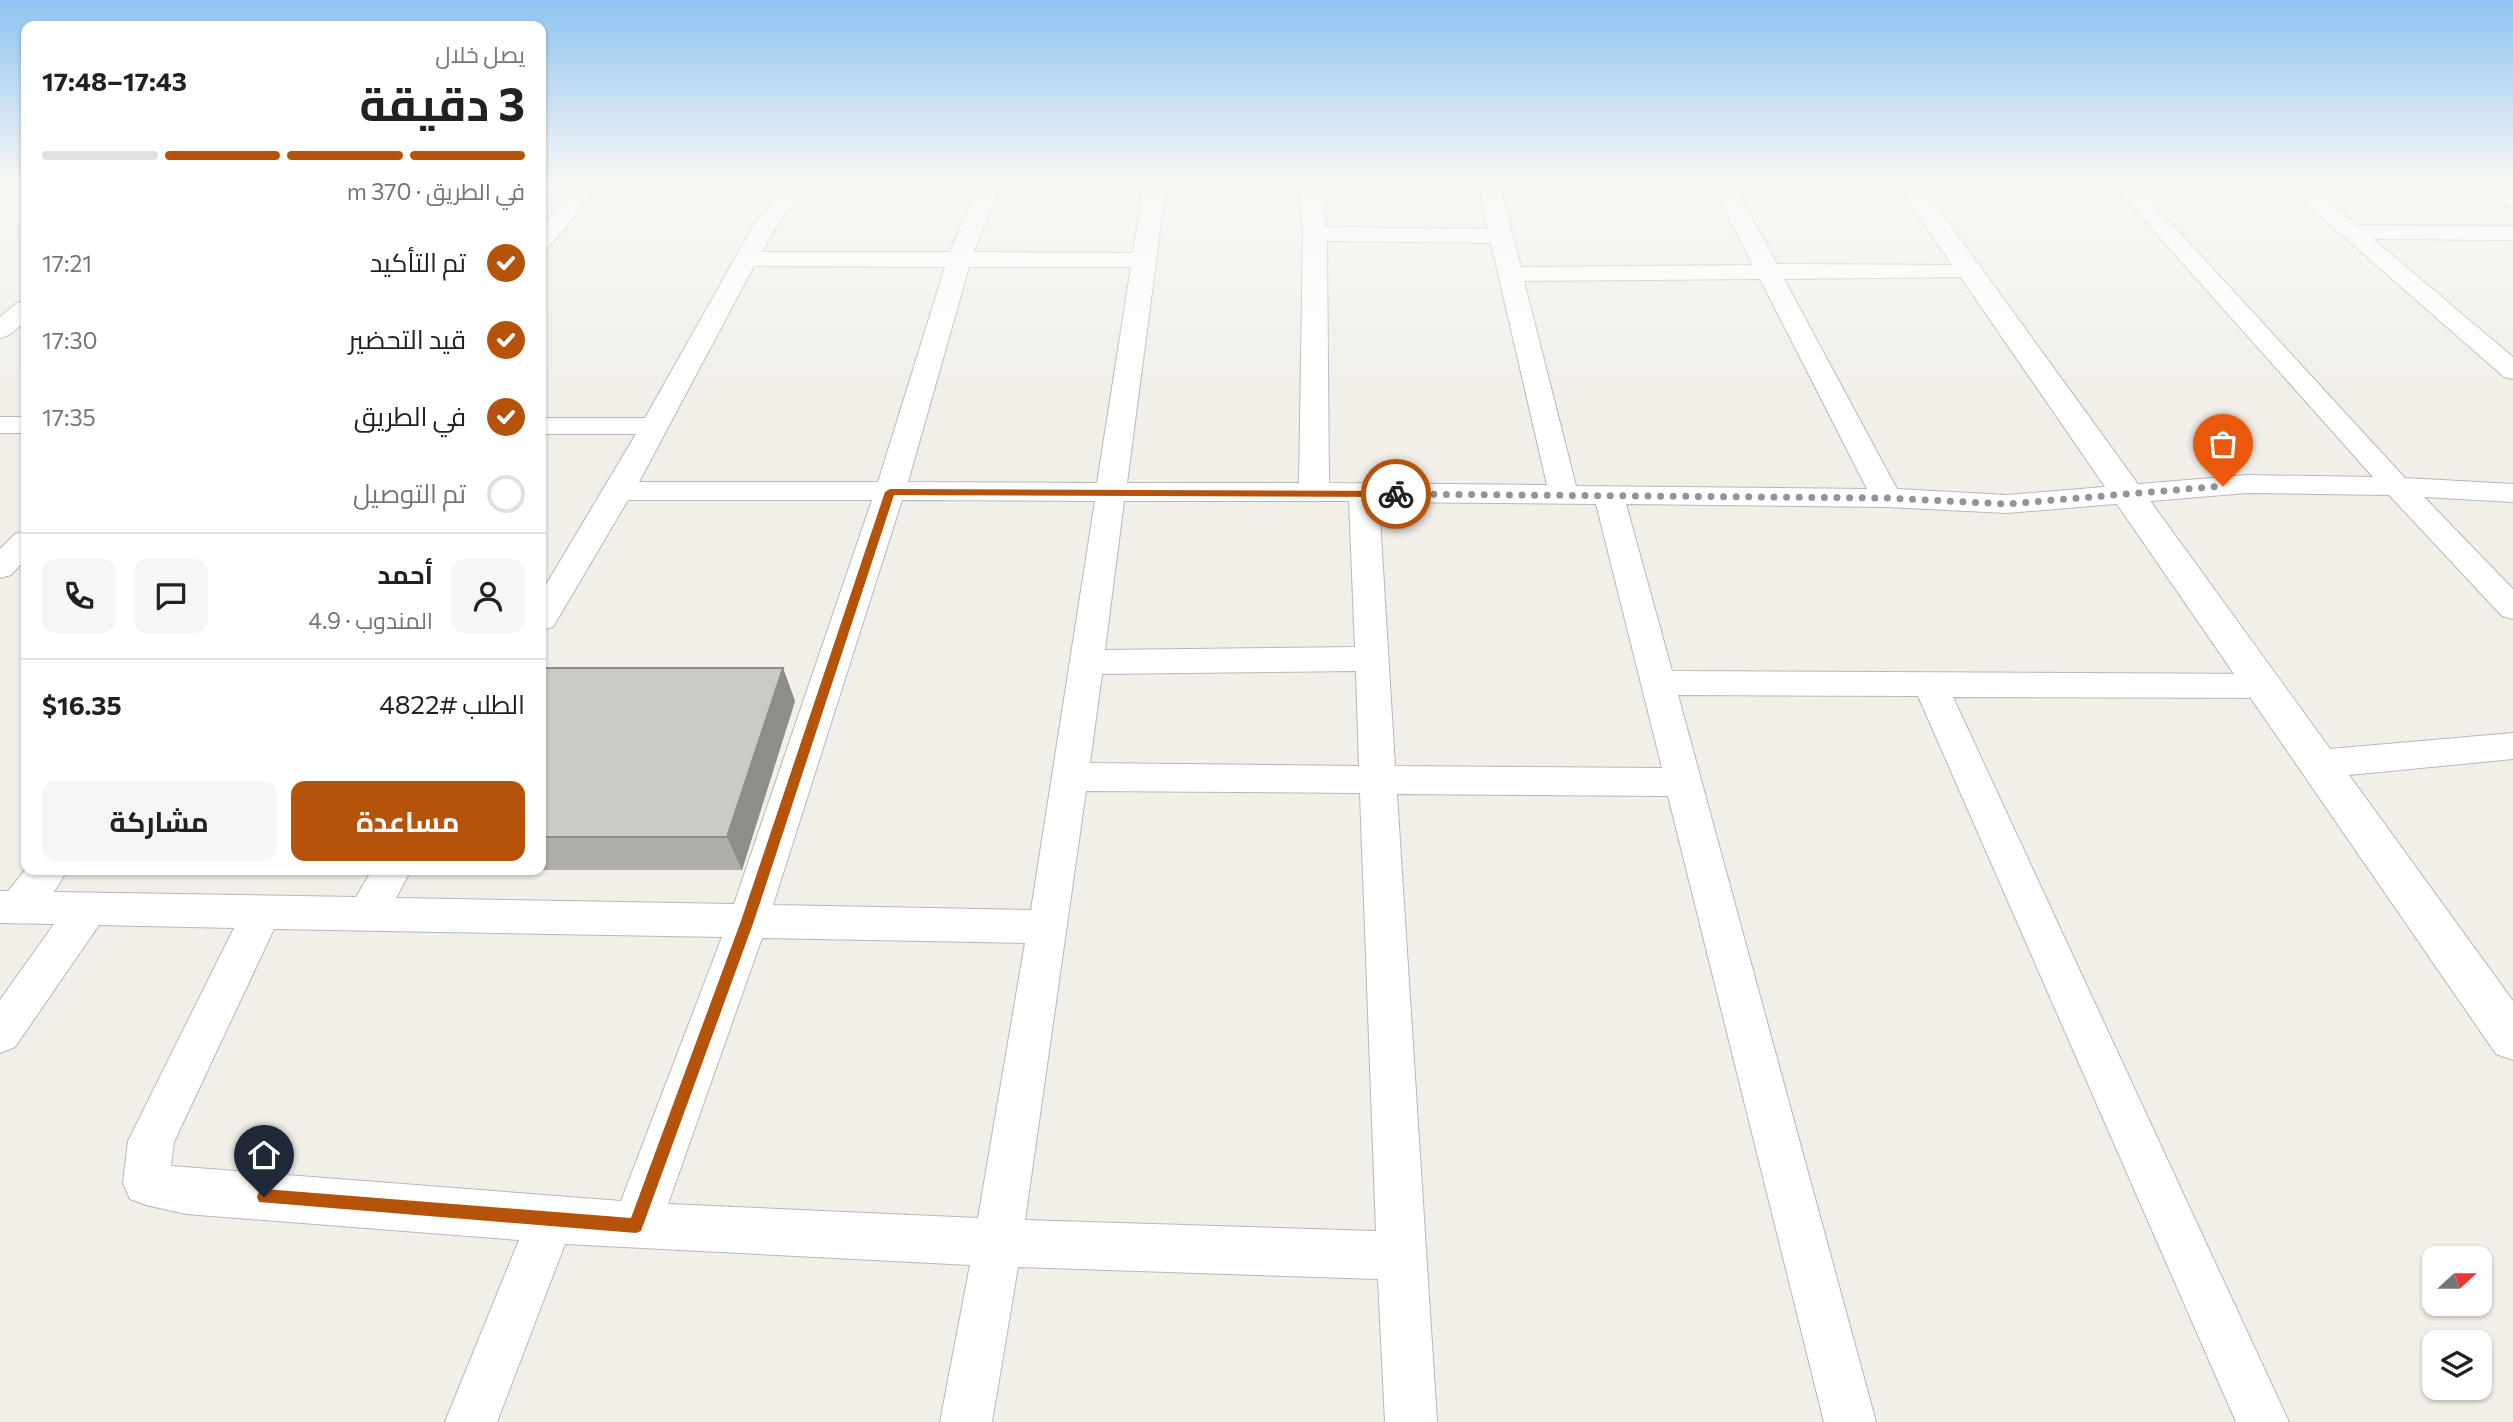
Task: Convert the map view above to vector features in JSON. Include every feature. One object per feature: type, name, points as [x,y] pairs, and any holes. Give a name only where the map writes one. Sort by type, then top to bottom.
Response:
[{"type":"street","points":[[546,611],[619,491],[750,251]]},
{"type":"street","points":[[636,1226],[748,921],[890,492],[962,251]]},
{"type":"street","points":[[966,1422],[998,1243],[1048,927],[1146,251]]},
{"type":"street","points":[[1314,492],[1315,251]]},
{"type":"street","points":[[1505,251],[1564,495]]},
{"type":"street","points":[[1757,251],[1887,498]]},
{"type":"street","points":[[1955,251],[2024,345],[2513,1039]]},
{"type":"street","points":[[2184,251],[2396,486],[2513,608]]},
{"type":"street","points":[[2373,251],[2511,367]]},
{"type":"street","points":[[746,259],[1145,260]]},
{"type":"street","points":[[1510,274],[1968,270]]},
{"type":"street","points":[[9,329],[21,314]]},
{"type":"street","points":[[0,425],[21,425]]},
{"type":"street","points":[[546,426],[653,426]]},
{"type":"street","points":[[619,491],[1314,492],[1887,498],[2007,504],[2247,484],[2396,486],[2513,493]]},
{"type":"street","points":[[1364,494],[1411,1422]]},
{"type":"street","points":[[1609,496],[1850,1422]]},
{"type":"street","points":[[0,568],[21,546]]},
{"type":"street","points":[[1087,662],[1372,659]]},
{"type":"street","points":[[1656,683],[2263,686]]},
{"type":"street","points":[[1930,685],[2263,1422]]},
{"type":"street","points":[[2318,764],[2513,746]]},
{"type":"street","points":[[1070,777],[1683,782]]},
{"type":"street","points":[[9,908],[43,875]]},
{"type":"street","points":[[367,915],[389,875]]},
{"type":"street","points":[[9,908],[1048,927]]},
{"type":"street","points":[[0,1034],[88,909]]},
{"type":"street","points":[[262,912],[151,1141],[146,1183],[186,1191],[636,1226],[998,1243],[1401,1256]]},
{"type":"street","points":[[471,1422],[551,1219]]},
{"type":"building","points":[[546,668],[783,668],[727,837],[546,837]]},
{"type":"way so far","points":[[1396,494],[1887,498],[2007,504],[2223,486]]},
{"type":"route","points":[[264,1197],[636,1226],[748,921],[890,492],[1396,494]]}]
